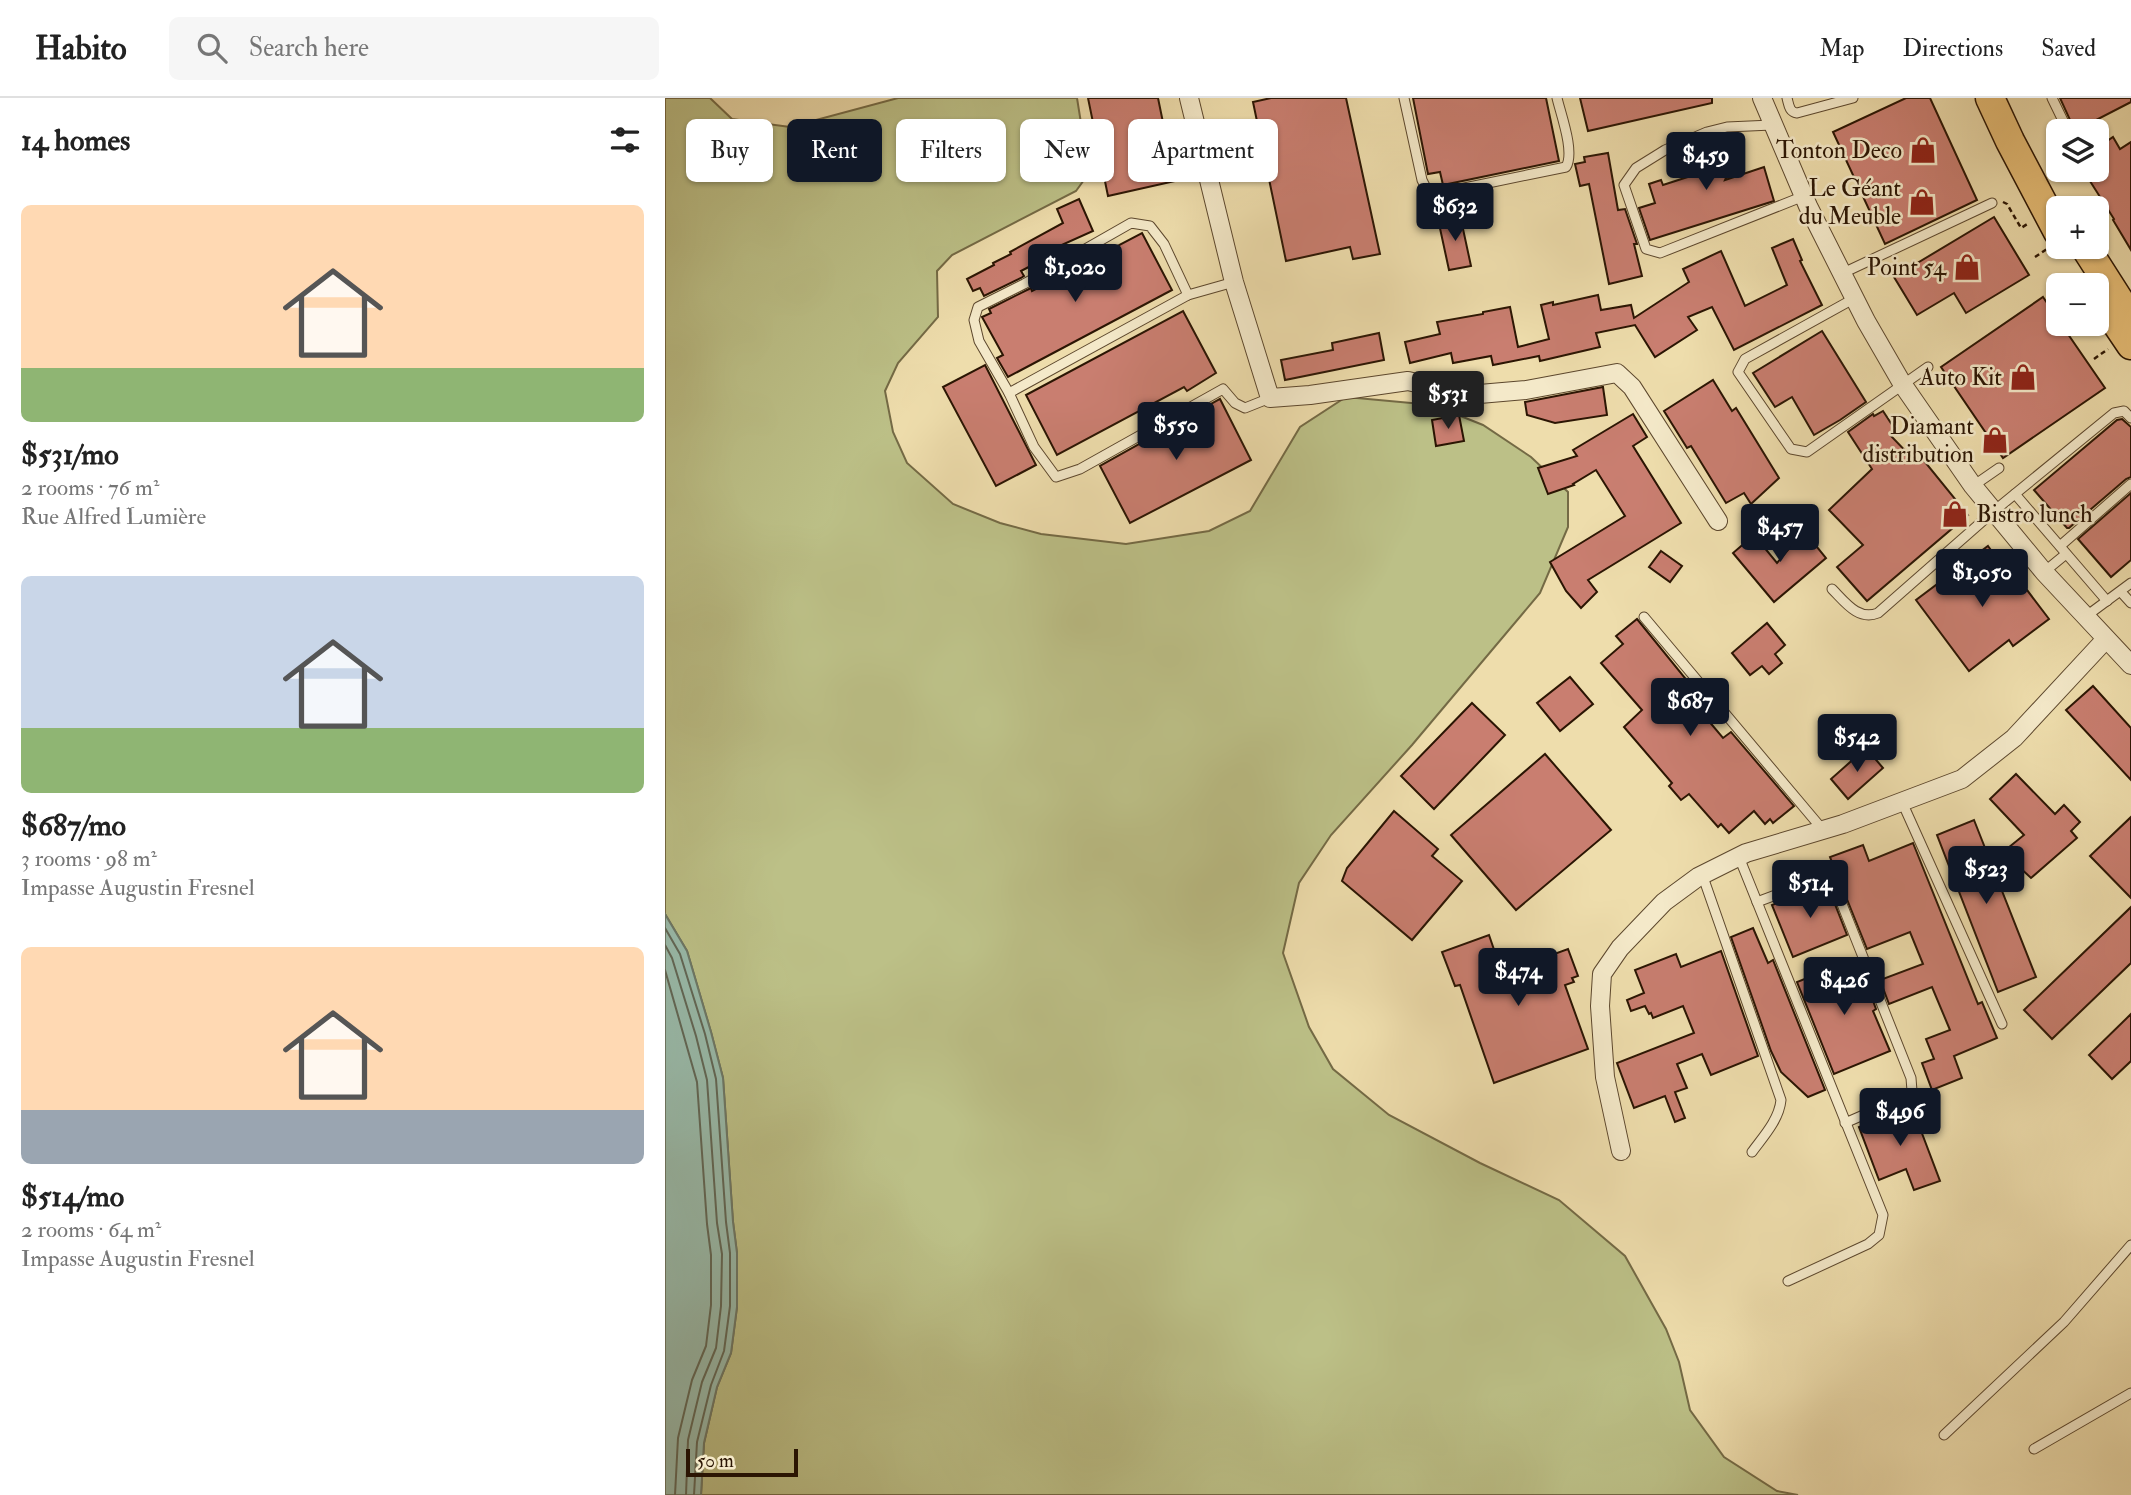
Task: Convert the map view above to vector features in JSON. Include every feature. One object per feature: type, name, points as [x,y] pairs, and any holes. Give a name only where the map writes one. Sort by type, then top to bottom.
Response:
[{"type":"main road","points":[[1990,98],[2046,199]]},
{"type":"main road","points":[[2009,98],[2048,196]]},
{"type":"main road","points":[[2093,259],[2131,318]]},
{"type":"main road","points":[[2109,312],[2131,345]]},
{"type":"street","points":[[1189,98],[1234,282],[1269,398],[1408,381],[1468,395],[1526,390],[1617,373],[1632,387],[1719,521]]},
{"type":"street","points":[[1762,98],[1804,196],[1855,298],[1903,385],[1973,486],[2044,572],[2131,665]]},
{"type":"street","points":[[1621,1151],[1605,1077],[1600,1006],[1602,974],[1621,948],[1664,902],[1702,874],[1739,857],[1823,830],[1962,779],[2014,738],[2106,639]]},
{"type":"lane","points":[[1404,98],[1422,180],[1427,190],[1440,193],[1566,167],[1570,160],[1570,150],[1557,98]]},
{"type":"lane","points":[[1787,98],[1790,108],[1797,113],[1853,98]]},
{"type":"lane","points":[[2052,98],[2063,119]]},
{"type":"lane","points":[[1772,125],[1727,127],[1707,132],[1665,150],[1636,168],[1624,185],[1646,249],[1660,253],[1804,196]]},
{"type":"lane","points":[[1843,274],[1992,203]]},
{"type":"lane","points":[[1188,295],[1164,244],[1150,226],[1131,223],[978,307],[974,320],[979,341],[1009,393],[1034,447],[1056,477],[1080,469],[1223,389],[1235,403],[1245,408],[1269,398]]},
{"type":"lane","points":[[1009,393],[1188,295],[1234,282]]},
{"type":"lane","points":[[1855,298],[1745,359],[1738,372],[1791,449],[1807,452],[1928,368]]},
{"type":"lane","points":[[1832,589],[1852,610],[1871,616],[1878,613],[1994,511],[2114,413],[2124,411],[2131,418]]},
{"type":"lane","points":[[1973,486],[1999,468]]},
{"type":"lane","points":[[2044,572],[2131,484]]},
{"type":"lane","points":[[2015,494],[2107,601]]},
{"type":"lane","points":[[2085,617],[2131,583]]},
{"type":"lane","points":[[2121,592],[2131,603]]},
{"type":"lane","points":[[1644,617],[1823,830]]},
{"type":"lane","points":[[1902,802],[2002,1024]]},
{"type":"lane","points":[[1739,857],[1883,1214],[1879,1235],[1868,1244],[1788,1282]]},
{"type":"lane","points":[[1702,874],[1781,1100],[1772,1125],[1752,1152]]},
{"type":"lane","points":[[1757,902],[1821,878],[1834,884],[1911,1078],[1912,1091],[1909,1095],[1845,1123]]},
{"type":"lane","points":[[1944,1435],[2064,1322],[2131,1245]]},
{"type":"lane","points":[[2033,1449],[2131,1393]]},
{"type":"path","points":[[1992,203],[2002,201],[2007,204],[2021,228],[2046,220]]},
{"type":"green space","points":[[665,98],[710,98],[732,119],[686,119],[686,182],[773,182],[773,125],[787,127],[787,182],[882,182],[882,119],[820,119],[898,98],[1077,98],[1080,119],[1020,119],[1020,182],[1082,182],[1076,191],[952,255],[937,271],[938,317],[898,363],[885,391],[893,432],[907,463],[953,504],[1000,523],[1041,534],[1126,544],[1209,531],[1250,511],[1300,427],[1346,397],[1433,405],[1483,425],[1531,457],[1568,492],[1568,527],[1540,593],[1412,745],[1331,835],[1299,883],[1283,953],[1309,1027],[1333,1069],[1389,1115],[1480,1163],[1559,1200],[1625,1256],[1666,1329],[1679,1362],[1690,1410],[1724,1457],[1777,1491],[1798,1495],[701,1495],[704,1443],[717,1387],[731,1353],[737,1307],[737,1253],[723,1078],[687,951],[665,914]]},
{"type":"water","points":[[665,914],[687,951],[723,1078],[737,1253],[737,1307],[731,1353],[717,1387],[704,1443],[701,1495],[665,1495]]},
{"type":"building","points":[[1088,98],[1158,98],[1162,119],[1128,119],[1128,182],[1171,182],[1108,196],[1105,182],[1114,182],[1114,119],[1092,119]]},
{"type":"building","points":[[1271,98],[1346,98],[1380,254],[1353,259],[1350,247],[1286,261],[1270,182],[1278,182],[1278,119],[1257,119],[1253,102]]},
{"type":"building","points":[[1413,98],[1546,98],[1559,161],[1443,185],[1440,172],[1428,174]]},
{"type":"building","points":[[1580,98],[1712,98],[1712,103],[1588,131]]},
{"type":"building","points":[[1906,98],[1930,98],[1977,200],[1885,244],[1833,132]]},
{"type":"building","points":[[2060,98],[2131,98],[2131,102],[2098,119],[2070,119]]},
{"type":"building","points":[[1722,135],[1741,144],[1725,180],[1764,167],[1774,201],[1650,240],[1639,208],[1655,203],[1649,184],[1661,180],[1663,185],[1703,172],[1698,156],[1705,141],[1712,138],[1716,140]]},
{"type":"building","points":[[2113,137],[2120,149],[2131,142],[2131,250],[2109,211],[2109,196],[2099,196],[2091,182],[2109,182],[2109,140]]},
{"type":"building","points":[[1608,153],[1618,210],[1625,209],[1637,244],[1634,244],[1642,276],[1609,284],[1589,184],[1580,186],[1575,164],[1585,162],[1584,157]]},
{"type":"building","points":[[1079,199],[1093,231],[1046,252],[1048,257],[1021,271],[1024,276],[1021,278],[984,296],[980,288],[973,291],[967,279],[1063,223],[1057,209]]},
{"type":"building","points":[[1460,215],[1471,266],[1449,270],[1438,219]]},
{"type":"building","name":"Point 54","points":[[1994,217],[2029,275],[1966,313],[1954,293],[1917,315],[1894,277]]},
{"type":"building","points":[[1142,233],[1172,290],[1008,377],[997,358],[1003,355],[982,317],[991,313],[989,309],[1031,288],[1032,291]]},
{"type":"building","points":[[1793,239],[1802,260],[1800,261],[1822,305],[1734,350],[1712,307],[1688,317],[1697,330],[1655,357],[1635,325],[1596,333],[1600,347],[1540,361],[1539,356],[1493,365],[1491,356],[1453,363],[1451,353],[1410,363],[1405,342],[1440,334],[1437,322],[1483,312],[1510,307],[1518,347],[1549,339],[1541,305],[1553,302],[1553,305],[1598,295],[1601,310],[1631,305],[1634,318],[1689,282],[1683,269],[1721,251],[1745,306],[1787,285],[1772,248]]},
{"type":"building","name":"Auto Kit","points":[[2043,297],[2046,301],[2046,336],[2069,336],[2105,388],[2003,458],[1941,367]]},
{"type":"building","points":[[1183,311],[1216,373],[1187,391],[1184,387],[1057,455],[1026,395]]},
{"type":"building","points":[[1822,331],[1866,402],[1814,435],[1792,397],[1775,407],[1753,373]]},
{"type":"building","points":[[1379,333],[1384,360],[1285,380],[1281,360],[1333,350],[1332,343]]},
{"type":"building","points":[[985,365],[1036,465],[996,486],[943,387]]},
{"type":"building","points":[[1713,380],[1732,411],[1736,408],[1779,478],[1751,504],[1744,493],[1726,503],[1691,446],[1687,448],[1664,411]]},
{"type":"building","points":[[1603,387],[1607,415],[1555,423],[1527,415],[1525,402]]},
{"type":"building","points":[[1220,399],[1251,460],[1130,523],[1100,466]]},
{"type":"building","points":[[1883,411],[1896,431],[1890,435],[1916,462],[1921,457],[1968,515],[1867,601],[1837,567],[1863,545],[1829,510],[1872,469],[1848,432],[1873,414],[1874,416]]},
{"type":"building","points":[[1633,414],[1647,437],[1633,446],[1681,523],[1588,580],[1597,592],[1581,608],[1566,591],[1550,562],[1625,516],[1596,470],[1574,485],[1548,494],[1538,468],[1577,456],[1573,450]]},
{"type":"building","points":[[1459,415],[1464,441],[1436,446],[1432,420]]},
{"type":"building","points":[[2122,419],[2131,427],[2131,477],[2067,528],[2034,490],[2117,420]]},
{"type":"building","points":[[2131,493],[2131,560],[2111,577],[2078,539]]},
{"type":"building","points":[[1804,531],[1826,558],[1774,602],[1733,553],[1754,535],[1777,563]]},
{"type":"building","points":[[1988,546],[2004,568],[2008,565],[2049,619],[2013,646],[2009,640],[1969,671],[1916,600]]},
{"type":"building","points":[[1661,551],[1682,566],[1670,582],[1649,567]]},
{"type":"building","points":[[1637,619],[1698,694],[1691,700],[1723,738],[1731,732],[1794,806],[1773,823],[1770,819],[1765,824],[1754,811],[1729,833],[1721,824],[1718,827],[1689,794],[1681,800],[1669,786],[1672,783],[1624,727],[1642,710],[1601,663],[1623,644],[1616,636]]},
{"type":"building","points":[[1767,623],[1785,645],[1775,654],[1782,663],[1769,674],[1762,666],[1750,675],[1732,653]]},
{"type":"building","points":[[1570,677],[1593,704],[1560,731],[1537,703]]},
{"type":"building","points":[[2093,686],[2131,728],[2131,780],[2066,710]]},
{"type":"building","points":[[1472,703],[1505,735],[1434,809],[1401,776]]},
{"type":"building","points":[[1866,748],[1883,768],[1848,799],[1831,779]]},
{"type":"building","points":[[1545,754],[1611,830],[1516,910],[1451,835]]},
{"type":"building","points":[[2016,774],[2055,814],[2064,805],[2080,822],[2071,831],[2077,838],[2031,878],[2003,852],[2024,835],[1990,799]]},
{"type":"building","points":[[1394,811],[1438,849],[1432,856],[1462,881],[1412,940],[1342,881],[1347,868]]},
{"type":"building","points":[[2131,817],[2131,898],[2090,856]]},
{"type":"building","points":[[1974,820],[2036,977],[1998,992],[1937,835]]},
{"type":"building","points":[[1913,843],[1978,1004],[1982,1002],[1997,1038],[1954,1056],[1962,1078],[1932,1090],[1922,1063],[1934,1059],[1926,1039],[1950,1030],[1932,987],[1889,1004],[1880,980],[1923,964],[1910,932],[1867,949],[1830,857],[1863,845],[1869,861]]},
{"type":"building","points":[[1821,886],[1829,889],[1847,935],[1793,957],[1772,905]]},
{"type":"building","points":[[2131,907],[2131,963],[2052,1039],[2024,1010]]},
{"type":"building","points":[[1753,928],[1768,963],[1773,960],[1825,1090],[1808,1097],[1781,1072],[1731,937]]},
{"type":"building","points":[[1489,935],[1502,973],[1568,949],[1578,976],[1572,978],[1574,982],[1565,985],[1588,1049],[1494,1083],[1460,985],[1455,986],[1442,952]]},
{"type":"building","points":[[1721,951],[1758,1056],[1711,1075],[1702,1054],[1677,1064],[1687,1088],[1675,1092],[1685,1118],[1675,1122],[1665,1096],[1634,1108],[1617,1063],[1694,1033],[1683,1006],[1653,1018],[1645,1006],[1631,1011],[1627,1000],[1644,993],[1635,970],[1676,954],[1681,967]]},
{"type":"building","points":[[1852,960],[1863,987],[1867,985],[1876,1009],[1873,1011],[1890,1051],[1834,1074],[1797,982]]},
{"type":"building","points":[[2131,1014],[2131,1061],[2112,1079],[2089,1055]]},
{"type":"building","points":[[1912,1107],[1940,1181],[1914,1190],[1906,1169],[1879,1180],[1859,1127]]},
{"type":"place","name":"Tonton Deco","points":[[1923,150]]},
{"type":"place","name":"Le Géant du Meuble","points":[[1922,202]]},
{"type":"place","name":"Point 54","points":[[1967,267]]},
{"type":"place","name":"Auto Kit","points":[[2023,377]]},
{"type":"place","name":"Diamant distribution","points":[[1995,440]]},
{"type":"place","name":"Bistro lunch","points":[[1955,514]]}]
